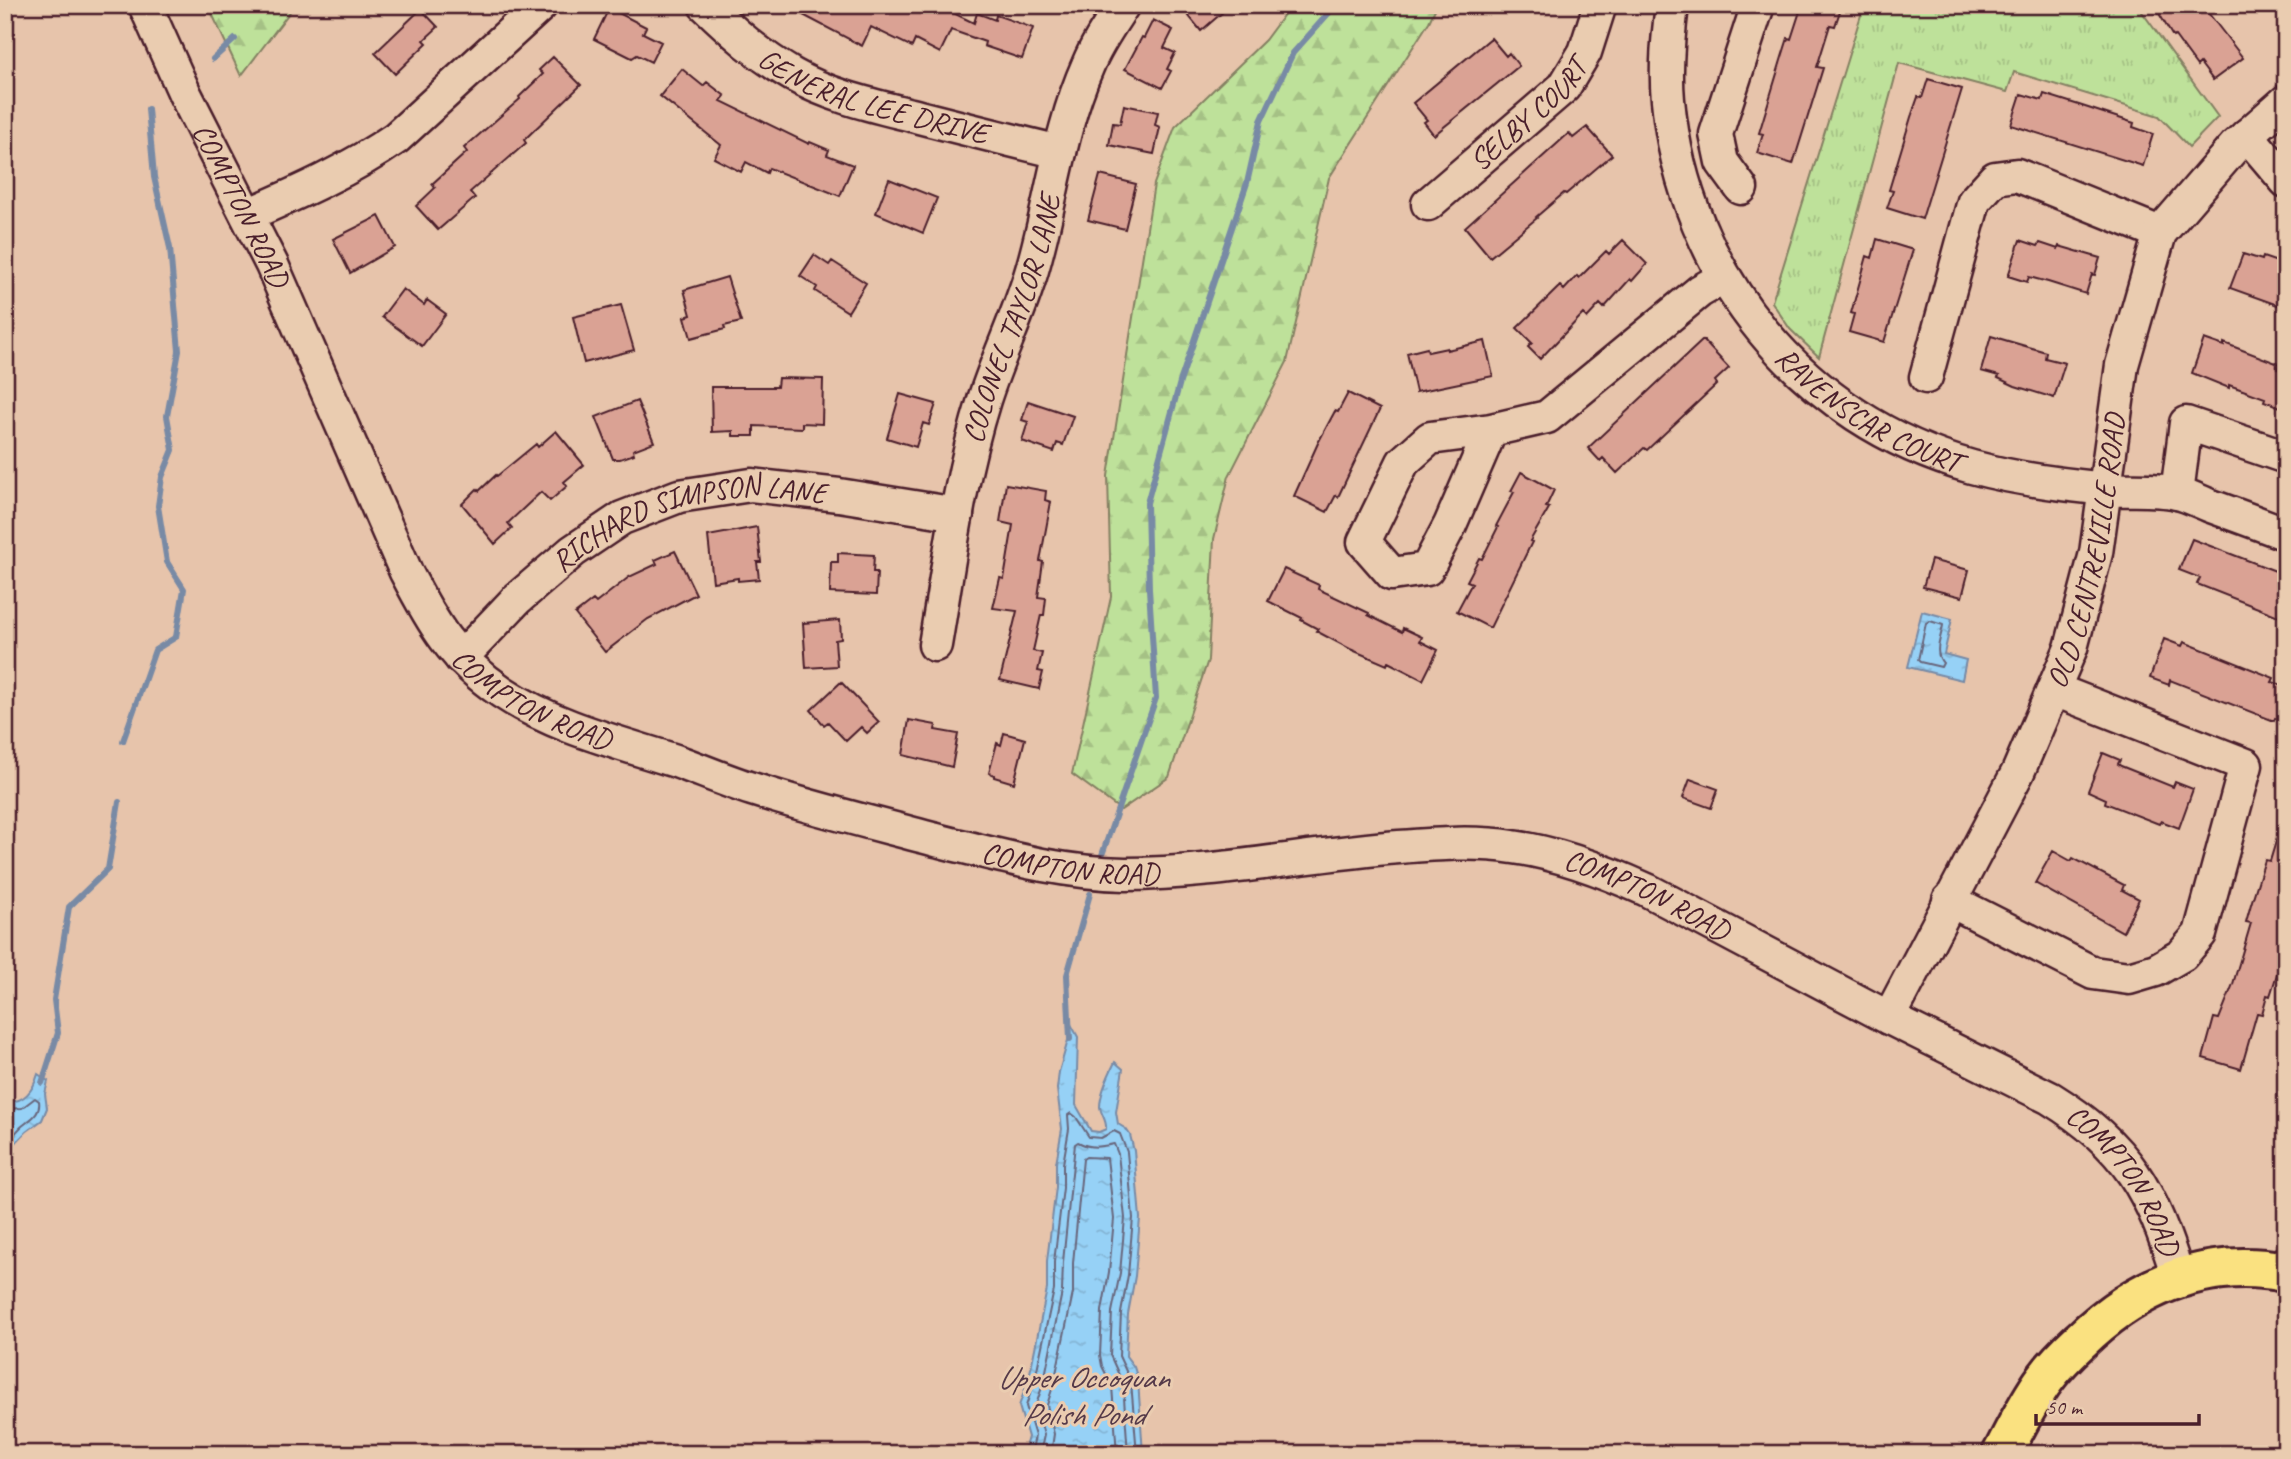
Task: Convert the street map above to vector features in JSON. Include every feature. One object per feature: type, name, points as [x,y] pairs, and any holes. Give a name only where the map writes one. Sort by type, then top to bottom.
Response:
[{"type":"main road","name":"COMPTON ROAD","points":[[2178,1277],[2225,1269],[2283,1270]]},
{"type":"main road","points":[[2002,1454],[2044,1380],[2062,1358],[2092,1329],[2129,1301],[2178,1277]]},
{"type":"street","name":"COMPTON ROAD","points":[[145,5],[185,94],[277,277],[407,572],[431,620],[461,658],[500,691],[530,709],[614,743],[676,761],[747,788],[814,808],[1060,869],[1130,874],[1196,870],[1451,843],[1485,844],[1542,853],[1613,875],[2050,1098],[2084,1121],[2109,1143],[2138,1179],[2164,1230],[2178,1277]]},
{"type":"street","points":[[247,215],[296,194],[372,155],[396,138],[541,5]]},
{"type":"street","name":"GENERAL LEE DRIVE","points":[[705,5],[735,35],[761,55],[794,76],[823,89],[856,101],[1060,152]]},
{"type":"street","name":"COLONEL TAYLOR LANE","points":[[935,645],[965,471],[984,399],[1032,271],[1060,152],[1087,66],[1102,36],[1123,5]]},
{"type":"street","name":"SELBY COURT","points":[[1428,204],[1564,87],[1585,52],[1600,5]]},
{"type":"street","name":"RAVENSCAR COURT","points":[[1672,5],[1667,42],[1668,100],[1676,154],[1700,228],[1723,278],[1747,312],[1784,356],[1827,395],[1875,427],[1924,451],[1972,467],[2043,481],[2106,489],[2177,493],[2286,534]]},
{"type":"street","points":[[1741,188],[1722,162],[1716,134],[1758,5]]},
{"type":"street","name":"OLD CENTREVILLE ROAD","points":[[1889,1018],[2018,772],[2071,648],[2096,553],[2122,365],[2160,233],[2206,178],[2247,135],[2286,101]]},
{"type":"street","points":[[2247,135],[2286,181]]},
{"type":"street","points":[[1926,377],[1974,201],[1995,178],[2017,175],[2160,233]]},
{"type":"street","points":[[1491,430],[1450,525],[1426,569],[1392,574],[1364,542],[1403,462],[1430,438],[1491,430],[1547,417],[1700,291],[1723,278]]},
{"type":"street","points":[[2177,493],[2186,423],[2286,457]]},
{"type":"street","name":"RICHARD SIMPSON LANE","points":[[461,658],[517,600],[573,551],[622,518],[679,496],[751,485],[839,495],[957,514]]},
{"type":"street","points":[[1949,900],[2093,973],[2129,978],[2157,970],[2182,955],[2200,933],[2246,765],[2055,690]]},
{"type":"green space","points":[[208,5],[295,5],[241,76]]},
{"type":"green space","points":[[1291,5],[1437,5],[1429,22],[1329,178],[1287,362],[1229,476],[1214,539],[1208,660],[1169,777],[1121,810],[1072,774],[1111,597],[1108,476],[1154,184],[1175,127],[1265,40]]},
{"type":"green space","points":[[1875,5],[2137,5],[2218,117],[2189,147],[2159,116],[2014,72],[2007,92],[1899,63],[1819,357],[1790,329],[1772,302],[1861,15]]},
{"type":"water","points":[[1922,611],[1952,619],[1944,654],[1966,660],[1962,680],[1908,667]]},
{"type":"water","name":"Upper Occoquan Polish Pond","points":[[1072,1026],[1078,1037],[1076,1105],[1091,1131],[1106,1129],[1100,1107],[1103,1090],[1115,1062],[1123,1069],[1116,1112],[1118,1124],[1130,1135],[1134,1151],[1140,1218],[1135,1276],[1128,1314],[1126,1356],[1134,1367],[1138,1380],[1143,1454],[1023,1454],[1028,1437],[1019,1406],[1029,1378],[1047,1289],[1056,1163],[1062,1129],[1057,1089]]},
{"type":"water","points":[[38,1074],[48,1081],[45,1094],[47,1108],[42,1120],[5,1154],[5,1101],[17,1100],[27,1095]]},
{"type":"building","points":[[784,5],[937,5],[974,23],[977,13],[995,20],[996,15],[1033,28],[1022,59],[984,46],[985,42],[951,30],[940,53],[915,40],[912,47],[871,27],[862,46]]},
{"type":"building","points":[[1180,5],[1231,5],[1201,31]]},
{"type":"building","points":[[1802,5],[1842,5],[1835,26],[1830,25],[1817,67],[1823,68],[1793,164],[1757,153],[1763,134],[1759,133],[1782,57]]},
{"type":"building","points":[[2154,5],[2198,5],[2203,12],[2206,10],[2243,58],[2213,80],[2200,63],[2197,66],[2175,36],[2173,37]]},
{"type":"building","points":[[609,8],[646,27],[643,33],[661,42],[651,62],[637,55],[632,58],[594,39]]},
{"type":"building","points":[[421,9],[438,27],[424,40],[427,43],[395,74],[375,53]]},
{"type":"building","points":[[1153,20],[1173,30],[1164,48],[1175,53],[1167,69],[1171,71],[1162,88],[1125,69]]},
{"type":"building","points":[[1491,38],[1506,56],[1509,53],[1519,66],[1434,135],[1424,122],[1427,120],[1413,103]]},
{"type":"building","points":[[553,57],[581,85],[524,140],[526,143],[470,192],[475,198],[438,230],[416,206],[435,188],[432,184],[467,152],[464,148],[520,99],[543,74],[539,70]]},
{"type":"building","points":[[682,69],[703,86],[707,82],[725,96],[721,101],[809,144],[810,142],[829,150],[827,155],[853,165],[840,196],[769,168],[767,173],[746,162],[741,172],[714,158],[721,145],[660,96]]},
{"type":"building","points":[[1928,79],[1962,89],[1922,219],[1887,208],[1893,191],[1889,190],[1911,117],[1918,97],[1922,98]]},
{"type":"building","points":[[2021,94],[2042,100],[2044,94],[2134,123],[2133,127],[2153,134],[2143,166],[2011,125]]},
{"type":"building","points":[[1124,105],[1158,112],[1155,125],[1160,127],[1154,154],[1109,145],[1113,123],[1120,124]]},
{"type":"building","points":[[1587,127],[1612,155],[1490,257],[1465,227],[1569,133],[1573,138]]},
{"type":"building","points":[[1100,175],[1136,184],[1125,229],[1088,220]]},
{"type":"building","points":[[889,179],[937,198],[923,233],[876,213]]},
{"type":"building","points":[[379,216],[395,247],[350,273],[333,239]]},
{"type":"building","points":[[1877,239],[1913,250],[1884,342],[1849,332],[1854,314],[1851,313],[1867,256],[1872,258]]},
{"type":"building","points":[[1623,240],[1647,264],[1604,308],[1600,304],[1587,318],[1583,314],[1540,359],[1528,347],[1532,343],[1517,328],[1560,286],[1564,290],[1606,251],[1609,254]]},
{"type":"building","points":[[2020,240],[2038,246],[2040,243],[2058,249],[2059,246],[2100,258],[2086,294],[2029,277],[2027,282],[2008,276]]},
{"type":"building","points":[[2243,254],[2286,265],[2286,308],[2230,288]]},
{"type":"building","points":[[814,255],[829,265],[832,261],[866,283],[848,312],[815,291],[817,287],[800,276]]},
{"type":"building","points":[[727,277],[741,322],[691,338],[685,317],[691,315],[684,290]]},
{"type":"building","points":[[403,289],[424,305],[427,300],[446,314],[422,346],[382,317]]},
{"type":"building","points":[[621,305],[634,350],[584,363],[573,317]]},
{"type":"building","points":[[1991,336],[2046,352],[2045,358],[2065,363],[2054,398],[2015,386],[1998,378],[1999,376],[1981,371]]},
{"type":"building","points":[[2204,339],[2224,346],[2224,343],[2279,364],[2277,369],[2286,372],[2286,409],[2264,401],[2265,398],[2229,385],[2229,388],[2192,373]]},
{"type":"building","points":[[1703,340],[1729,368],[1715,381],[1717,384],[1647,450],[1644,448],[1617,473],[1603,458],[1600,461],[1588,448]]},
{"type":"building","points":[[1485,341],[1493,376],[1416,392],[1407,353],[1427,348],[1428,352],[1447,350]]},
{"type":"building","points":[[778,378],[823,379],[822,424],[802,423],[802,428],[754,426],[754,436],[733,436],[733,431],[712,432],[711,387],[777,387]]},
{"type":"building","points":[[1348,393],[1380,409],[1338,497],[1336,495],[1327,512],[1294,496],[1318,443]]},
{"type":"building","points":[[900,394],[936,404],[929,425],[923,423],[916,447],[887,438]]},
{"type":"building","points":[[637,401],[654,442],[633,450],[634,454],[613,459],[596,417]]},
{"type":"building","points":[[1028,401],[1073,416],[1063,445],[1057,443],[1054,452],[1022,441],[1028,422],[1022,420]]},
{"type":"building","points":[[556,431],[584,465],[564,482],[567,486],[550,501],[541,492],[508,523],[512,528],[495,544],[462,504],[477,489],[479,491],[496,475],[536,444],[538,447]]},
{"type":"building","points":[[1521,472],[1554,490],[1546,507],[1549,508],[1530,541],[1532,542],[1490,628],[1457,611],[1472,583],[1467,581],[1498,527],[1496,526]]},
{"type":"building","points":[[1006,484],[1046,491],[1045,500],[1051,502],[1040,561],[1043,562],[1038,597],[1046,598],[1044,615],[1041,615],[1033,651],[1042,653],[1038,671],[1043,672],[1039,689],[1000,680],[1017,611],[993,608],[1000,578],[1004,579],[1013,525],[1000,522]]},
{"type":"building","points":[[757,527],[761,562],[757,562],[759,579],[738,581],[738,578],[713,582],[708,536]]},
{"type":"building","points":[[2192,539],[2286,575],[2286,619],[2197,584],[2200,578],[2179,570]]},
{"type":"building","points":[[675,551],[696,594],[648,619],[605,652],[575,614],[593,600],[596,603],[629,577],[657,564],[655,560]]},
{"type":"building","points":[[838,553],[874,555],[873,572],[877,572],[876,595],[830,593],[831,562],[838,562]]},
{"type":"building","points":[[1931,560],[1969,570],[1962,597],[1923,587]]},
{"type":"building","points":[[1284,569],[1319,585],[1318,589],[1402,632],[1403,628],[1422,637],[1420,641],[1438,650],[1423,680],[1388,662],[1387,665],[1350,649],[1316,631],[1318,629],[1301,620],[1302,618],[1268,601]]},
{"type":"building","points":[[840,620],[841,639],[835,640],[837,666],[806,668],[803,623]]},
{"type":"building","points":[[2164,639],[2182,646],[2184,642],[2274,678],[2272,682],[2286,686],[2286,722],[2275,718],[2274,721],[2170,680],[2169,685],[2150,678]]},
{"type":"building","points":[[841,682],[879,722],[867,733],[861,727],[846,741],[828,722],[824,725],[811,710]]},
{"type":"building","points":[[909,720],[936,725],[935,730],[958,734],[952,767],[903,755]]},
{"type":"building","points":[[1004,733],[1025,739],[1014,783],[989,773],[997,743],[1001,745]]},
{"type":"building","points":[[2103,753],[2120,760],[2118,764],[2121,766],[2173,787],[2175,782],[2193,789],[2179,828],[2161,821],[2159,824],[2105,803],[2106,799],[2088,791]]},
{"type":"building","points":[[1690,779],[1718,789],[1711,808],[1683,798]]},
{"type":"building","points":[[2281,825],[2286,825],[2286,946],[2270,996],[2267,995],[2262,1014],[2257,1013],[2241,1069],[2203,1058],[2214,1018],[2219,1019],[2233,984],[2251,923],[2246,922],[2251,904],[2265,860],[2270,861]]},
{"type":"building","points":[[2053,851],[2071,861],[2073,858],[2124,885],[2122,890],[2139,899],[2123,932],[2035,883]]},
{"type":"waterway","points":[[1102,855],[1156,698],[1147,503],[1180,382],[1247,183],[1261,121],[1293,53],[1336,5]]},
{"type":"waterway","points":[[213,59],[235,39]]},
{"type":"waterway","points":[[123,741],[155,650],[176,637],[184,589],[167,562],[158,506],[162,477],[173,450],[167,416],[179,351],[170,248],[154,177],[148,109]]},
{"type":"waterway","points":[[42,1083],[58,1033],[54,1000],[69,907],[108,869],[119,802]]},
{"type":"waterway","points":[[1070,1039],[1067,975],[1090,894]]}]
